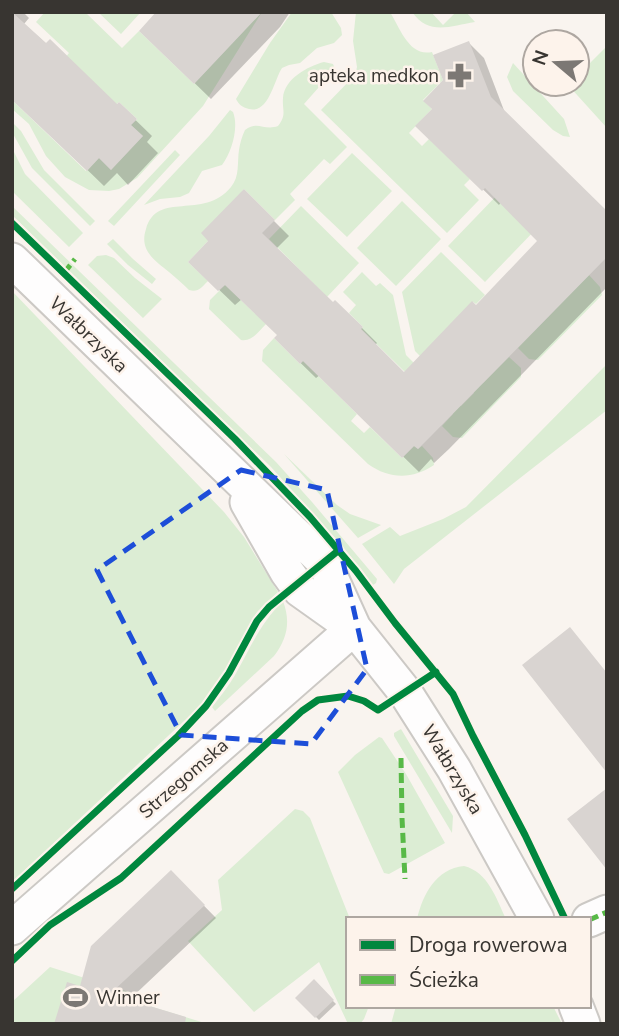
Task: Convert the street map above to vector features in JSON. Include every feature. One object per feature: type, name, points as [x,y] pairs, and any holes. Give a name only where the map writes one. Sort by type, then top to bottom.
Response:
[{"type":"street","name":"Wałbrzyska","points":[[12,260],[324,562],[354,628],[410,700],[447,757],[536,917]]},
{"type":"street","name":"Strzegomska","points":[[12,928],[354,628]]},
{"type":"street","points":[[591,919],[607,912]]},
{"type":"highlighted area","points":[[241,470],[327,490],[367,669],[311,744],[181,735],[97,570]]},
{"type":"green space","points":[[45,12],[85,12],[122,48],[139,31],[194,84],[262,12],[203,106],[137,178],[119,189],[109,191],[89,190],[65,177],[46,156],[29,124],[12,109],[12,100],[86,171],[99,158],[111,170],[143,136],[131,125],[137,119],[119,102],[113,107],[64,59],[69,53],[36,22]]},
{"type":"green space","points":[[98,12],[141,12],[121,34]]},
{"type":"green space","points":[[292,12],[331,12],[341,28],[342,35],[334,43],[317,48],[300,63],[282,68],[270,95],[261,106],[256,109],[243,107],[236,99]]},
{"type":"green space","points":[[356,12],[390,12],[411,46],[424,52],[432,52],[443,80],[423,100],[432,109],[409,133],[422,146],[429,139],[470,179],[464,185],[479,200],[447,233],[321,110],[355,75],[357,67],[353,41]]},
{"type":"green space","points":[[412,12],[431,12],[443,25],[456,12],[466,12],[475,22],[433,27]]},
{"type":"green space","points":[[607,46],[607,128],[580,98],[591,98],[591,62]]},
{"type":"green space","points":[[324,62],[333,64],[335,69],[304,104],[347,147],[330,164],[324,159],[290,194],[295,200],[275,220],[244,189],[208,241],[188,262],[208,281],[197,290],[189,290],[153,259],[146,249],[144,236],[152,217],[170,208],[195,205],[220,197],[234,183],[239,147],[245,130],[253,126],[278,126],[283,115],[284,91],[292,79],[304,70]]},
{"type":"green space","points":[[513,63],[521,72],[521,98],[545,98],[564,119],[570,137],[553,130],[513,91],[507,77]]},
{"type":"green space","points":[[230,110],[235,118],[235,132],[222,165],[202,171],[189,193],[144,205],[209,136]]},
{"type":"green space","points":[[12,122],[21,131],[44,170],[95,221],[90,226],[32,168],[12,132]]},
{"type":"green space","points":[[12,148],[25,174],[83,233],[69,247],[12,191]]},
{"type":"green space","points":[[175,150],[180,155],[114,226],[108,221]]},
{"type":"green space","points":[[352,153],[392,191],[347,237],[307,199]]},
{"type":"green space","points":[[500,192],[538,227],[485,282],[448,246]]},
{"type":"green space","points":[[402,201],[441,239],[396,286],[357,248]]},
{"type":"green space","points":[[12,206],[276,462],[377,579],[376,583],[373,585],[343,547],[271,467],[12,215]]},
{"type":"green space","points":[[301,206],[359,263],[327,297],[269,239]]},
{"type":"green space","points":[[113,239],[156,279],[152,284],[107,244]]},
{"type":"green space","points":[[441,252],[485,295],[476,304],[473,302],[432,368],[415,351],[402,292]]},
{"type":"green space","points":[[97,256],[114,258],[162,299],[143,318],[88,265]]},
{"type":"green space","points":[[362,272],[376,286],[380,283],[393,295],[406,355],[417,366],[408,375],[361,329],[363,327],[349,313],[356,305],[343,292]]},
{"type":"green space","points":[[589,275],[600,287],[602,295],[538,360],[529,359],[518,348]]},
{"type":"green space","points":[[225,285],[266,324],[255,336],[241,340],[209,309],[210,300]]},
{"type":"green space","points":[[12,291],[224,512],[244,537],[278,592],[257,612],[225,672],[199,707],[12,882]]},
{"type":"green space","points":[[274,338],[300,364],[303,361],[357,414],[351,421],[364,433],[370,427],[402,458],[414,446],[418,449],[422,446],[433,458],[434,465],[417,473],[401,476],[384,473],[368,464],[262,361],[263,350]]},
{"type":"green space","points":[[509,357],[521,368],[521,377],[462,438],[453,437],[442,426],[453,414],[449,408],[455,401],[461,406],[474,393],[469,388],[478,379],[483,383]]},
{"type":"green space","points":[[607,364],[607,410],[404,569],[394,584],[362,544],[390,527],[400,536],[466,507]]},
{"type":"green space","points":[[284,454],[337,505],[350,514],[381,525],[358,538]]},
{"type":"green space","points":[[283,601],[287,623],[285,637],[278,650],[215,711],[212,707],[232,679],[261,628]]},
{"type":"green space","points":[[401,729],[453,816],[452,833],[394,736],[394,733]]},
{"type":"green space","points":[[379,737],[406,774],[445,843],[389,874],[384,873],[338,772]]},
{"type":"green space","points":[[295,809],[303,811],[310,818],[349,917],[346,917],[346,1008],[368,1008],[360,1024],[348,1024],[319,962],[254,1012],[188,941],[222,910],[218,880]]},
{"type":"green space","points":[[464,866],[479,874],[495,895],[505,917],[418,917],[432,884],[438,877]]},
{"type":"green space","name":"Winner","points":[[50,967],[135,994],[133,1001],[208,1024],[12,1024],[12,1002]]},
{"type":"green space","points":[[395,1008],[554,1008],[562,1024],[391,1024]]},
{"type":"building","points":[[12,12],[46,43],[50,39],[117,104],[119,102],[137,119],[131,125],[143,136],[111,170],[99,158],[87,171],[12,100]]},
{"type":"building","points":[[156,12],[262,12],[194,84],[139,31]]},
{"type":"building","points":[[469,41],[491,97],[607,211],[607,257],[418,449],[414,446],[402,458],[303,361],[300,364],[274,338],[277,335],[225,285],[218,291],[188,262],[208,241],[201,233],[244,189],[275,220],[262,233],[333,302],[335,300],[363,327],[361,329],[404,372],[472,301],[476,305],[537,241],[485,188],[482,191],[415,126],[432,109],[423,101],[443,80],[433,55]]},
{"type":"building","points":[[570,627],[607,673],[607,773],[522,665]]},
{"type":"building","points":[[607,788],[607,870],[567,819]]},
{"type":"building","points":[[171,870],[205,905],[110,994],[186,1017],[185,1024],[54,1024],[67,982],[80,986],[91,946]]},
{"type":"building","points":[[314,979],[334,1000],[315,1018],[295,998]]},
{"type":"marked path","points":[[64,273],[75,259]]},
{"type":"marked path","points":[[401,758],[405,879]]},
{"type":"marked path","points":[[591,919],[607,912]]},
{"type":"cycle path","points":[[12,223],[235,439],[310,517],[356,571],[453,694],[564,917]]},
{"type":"cycle path","points":[[12,889],[178,736],[206,706],[229,673],[257,621],[269,607],[339,550]]},
{"type":"cycle path","points":[[12,961],[50,925],[121,878],[302,711],[318,700],[348,696],[364,701],[378,710],[436,672]]},
{"type":"place","name":"apteka medkon","points":[[459,75]]},
{"type":"place","name":"Winner","points":[[76,997]]}]
